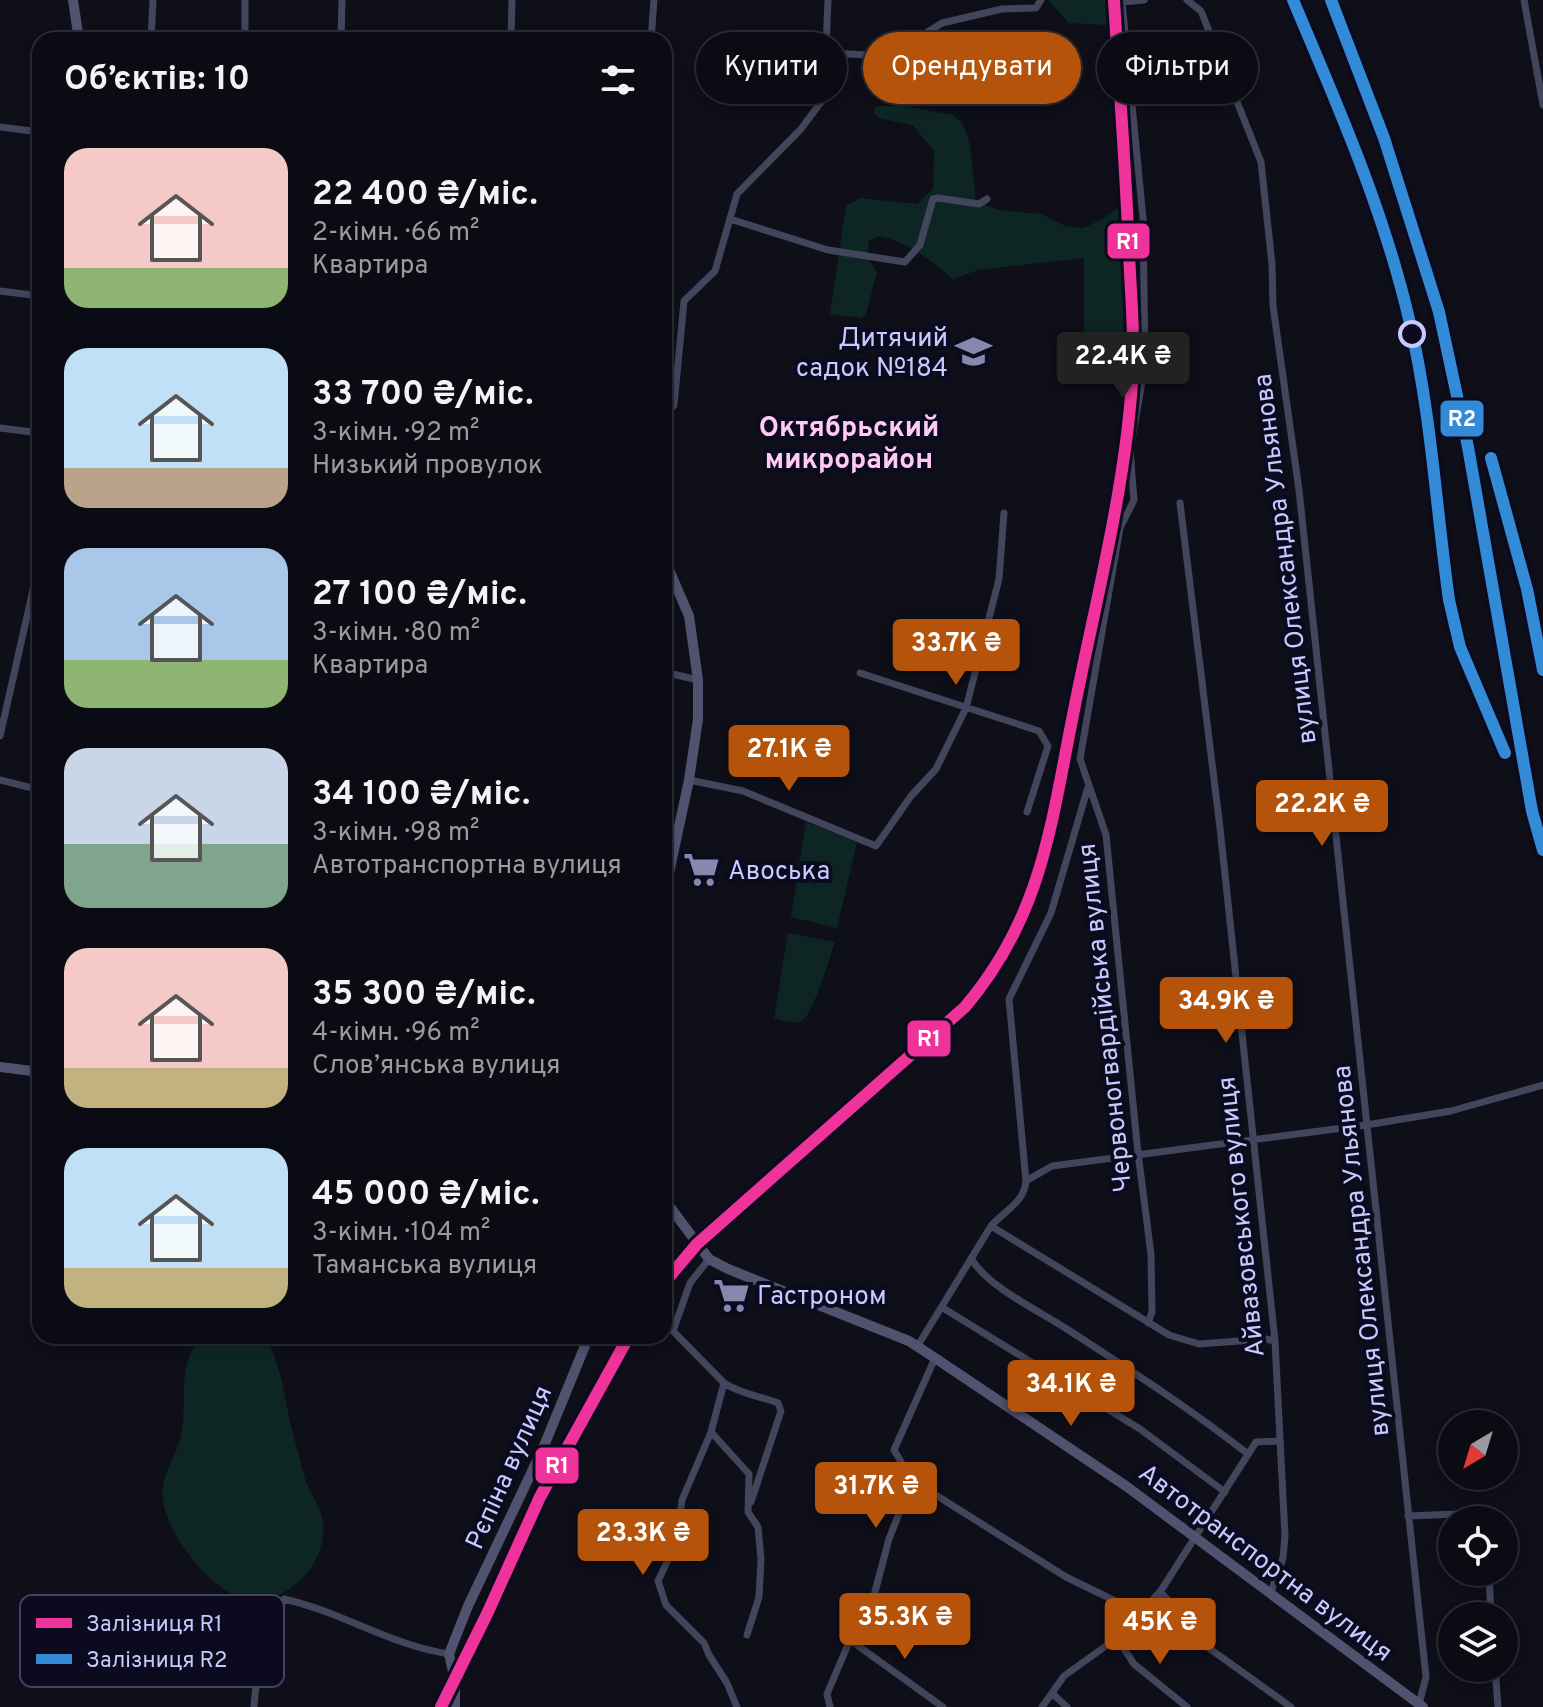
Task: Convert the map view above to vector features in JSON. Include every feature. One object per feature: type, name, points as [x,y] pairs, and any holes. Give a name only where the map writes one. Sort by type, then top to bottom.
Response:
[{"type":"main road","points":[[73,0],[78,32]]},
{"type":"main road","points":[[672,577],[689,616],[698,680],[698,728],[672,859]]},
{"type":"main road","points":[[0,1067],[32,1071]]},
{"type":"main road","name":"Автотранспортна вулиця","points":[[672,1215],[709,1259],[917,1347],[935,1358],[1114,1477],[1421,1705]]},
{"type":"main road","name":"Рєпіна вулиця","points":[[449,1654],[468,1606],[544,1446],[586,1344]]},
{"type":"main road","points":[[449,1654],[455,1681],[455,1707]]},
{"type":"street","points":[[151,32],[153,0]]},
{"type":"street","points":[[245,0],[245,32]]},
{"type":"street","points":[[341,32],[342,0]]},
{"type":"street","points":[[511,32],[512,0]]},
{"type":"street","points":[[652,32],[654,0]]},
{"type":"street","points":[[827,32],[828,0]]},
{"type":"street","points":[[847,54],[890,56],[942,23],[1002,9],[1036,8],[1041,0]]},
{"type":"street","points":[[1122,2],[1144,0]]},
{"type":"street","name":"вулиця Олександра Ульянова","points":[[1187,0],[1201,11],[1261,162],[1272,264],[1273,306],[1299,490],[1426,1677],[1421,1705]]},
{"type":"street","points":[[1524,0],[1543,105]]},
{"type":"street","name":"Червоногвардійська вулиця","points":[[1122,2],[1143,218],[1145,365],[1130,450],[1134,500],[1120,528],[1080,759],[1106,835],[1151,1254],[1152,1312],[1148,1323]]},
{"type":"street","points":[[672,407],[684,301],[715,271],[737,194],[801,129],[820,104]]},
{"type":"street","points":[[0,127],[32,131]]},
{"type":"street","points":[[730,219],[828,250],[905,262],[920,245],[933,199],[979,204],[987,199]]},
{"type":"street","points":[[0,291],[32,295]]},
{"type":"street","points":[[0,428],[32,432]]},
{"type":"street","name":"Айвазовського вулиця","points":[[1180,503],[1220,828],[1275,1341],[1285,1536],[1283,1558],[1271,1592]]},
{"type":"street","points":[[689,780],[743,791],[876,846],[911,796],[936,769],[966,707],[999,579],[1004,513]]},
{"type":"street","points":[[0,736],[32,594]]},
{"type":"street","points":[[860,673],[1039,731],[1048,746],[1027,812]]},
{"type":"street","points":[[672,674],[698,680]]},
{"type":"street","points":[[0,780],[32,788]]},
{"type":"street","points":[[917,1347],[991,1226],[1025,1192],[1009,999],[1051,913],[1089,785]]},
{"type":"street","points":[[1026,1181],[1052,1166],[1451,1111],[1543,1085]]},
{"type":"street","points":[[991,1226],[1169,1335],[1199,1344],[1275,1341]]},
{"type":"street","points":[[971,1258],[979,1272],[998,1287],[1031,1305],[1197,1414],[1248,1454]]},
{"type":"street","points":[[709,1259],[690,1283],[673,1331],[724,1383],[739,1393],[778,1403],[781,1411],[748,1512]]},
{"type":"street","points":[[943,1308],[1140,1429],[1225,1492]]},
{"type":"street","points":[[935,1358],[894,1450],[912,1480],[1066,1577],[1142,1614]]},
{"type":"street","points":[[724,1383],[711,1432],[682,1500],[676,1543],[658,1581],[666,1605],[704,1643],[737,1707]]},
{"type":"street","points":[[711,1432],[749,1474],[748,1512],[758,1527],[761,1559],[759,1597],[747,1635]]},
{"type":"street","points":[[1042,1707],[1064,1676],[1117,1638],[1160,1592],[1256,1442],[1279,1441]]},
{"type":"street","points":[[830,1707],[827,1694],[850,1640],[872,1603],[889,1539],[912,1480]]},
{"type":"street","points":[[1408,1516],[1438,1515]]},
{"type":"street","points":[[1160,1592],[1187,1619],[1206,1646],[1291,1707]]},
{"type":"street","points":[[284,1599],[314,1606],[417,1649],[449,1654]]},
{"type":"street","points":[[1117,1638],[1134,1664],[1187,1707]]},
{"type":"street","points":[[850,1640],[943,1707]]},
{"type":"street","points":[[1496,1682],[1498,1707]]},
{"type":"street","points":[[254,1707],[255,1687]]},
{"type":"street","points":[[1052,1693],[1067,1707]]},
{"type":"green space","points":[[1048,0],[1106,0],[1107,25],[1069,23]]},
{"type":"green space","points":[[876,106],[903,106],[953,115],[963,124],[970,145],[976,201],[998,210],[1041,214],[1065,226],[1083,228],[1120,206],[1124,297],[1122,384],[1084,382],[1084,258],[978,270],[953,279],[908,247],[878,236],[869,241],[867,257],[877,272],[866,314],[861,318],[830,314],[846,206],[860,198],[917,204],[933,189],[934,151],[913,125],[879,118],[873,112]]},
{"type":"green space","points":[[806,822],[857,842],[837,928],[791,917]]},
{"type":"green space","points":[[788,933],[835,942],[808,1014],[797,1022],[774,1018]]},
{"type":"green space","points":[[196,1344],[269,1344],[280,1374],[306,1482],[322,1516],[323,1533],[313,1565],[298,1582],[278,1595],[234,1595],[225,1590],[196,1564],[183,1547],[166,1514],[164,1482],[181,1435],[185,1373]]},
{"type":"rail line","name":"R1","points":[[672,1274],[697,1244],[965,1007],[1012,938],[1028,902],[1058,791],[1108,547],[1128,423],[1133,366],[1132,318],[1114,0]]},
{"type":"rail line","name":"R2","points":[[1293,0],[1358,157],[1398,278],[1423,389],[1449,600],[1460,647],[1505,753]]},
{"type":"rail line","name":"R2","points":[[1331,0],[1384,138],[1439,312],[1468,447],[1532,811],[1543,850]]},
{"type":"rail line","name":"R2","points":[[1491,458],[1527,589],[1543,670]]},
{"type":"rail line","name":"R1","points":[[441,1707],[540,1497],[625,1344]]},
{"type":"place","name":"Дитячий садок №184","points":[[974,352]]},
{"type":"place","name":"Авоська","points":[[702,870]]},
{"type":"place","name":"Гастроном","points":[[731,1295]]},
{"type":"district","name":"Октябрьский микрорайон","points":[[849,442]]}]
